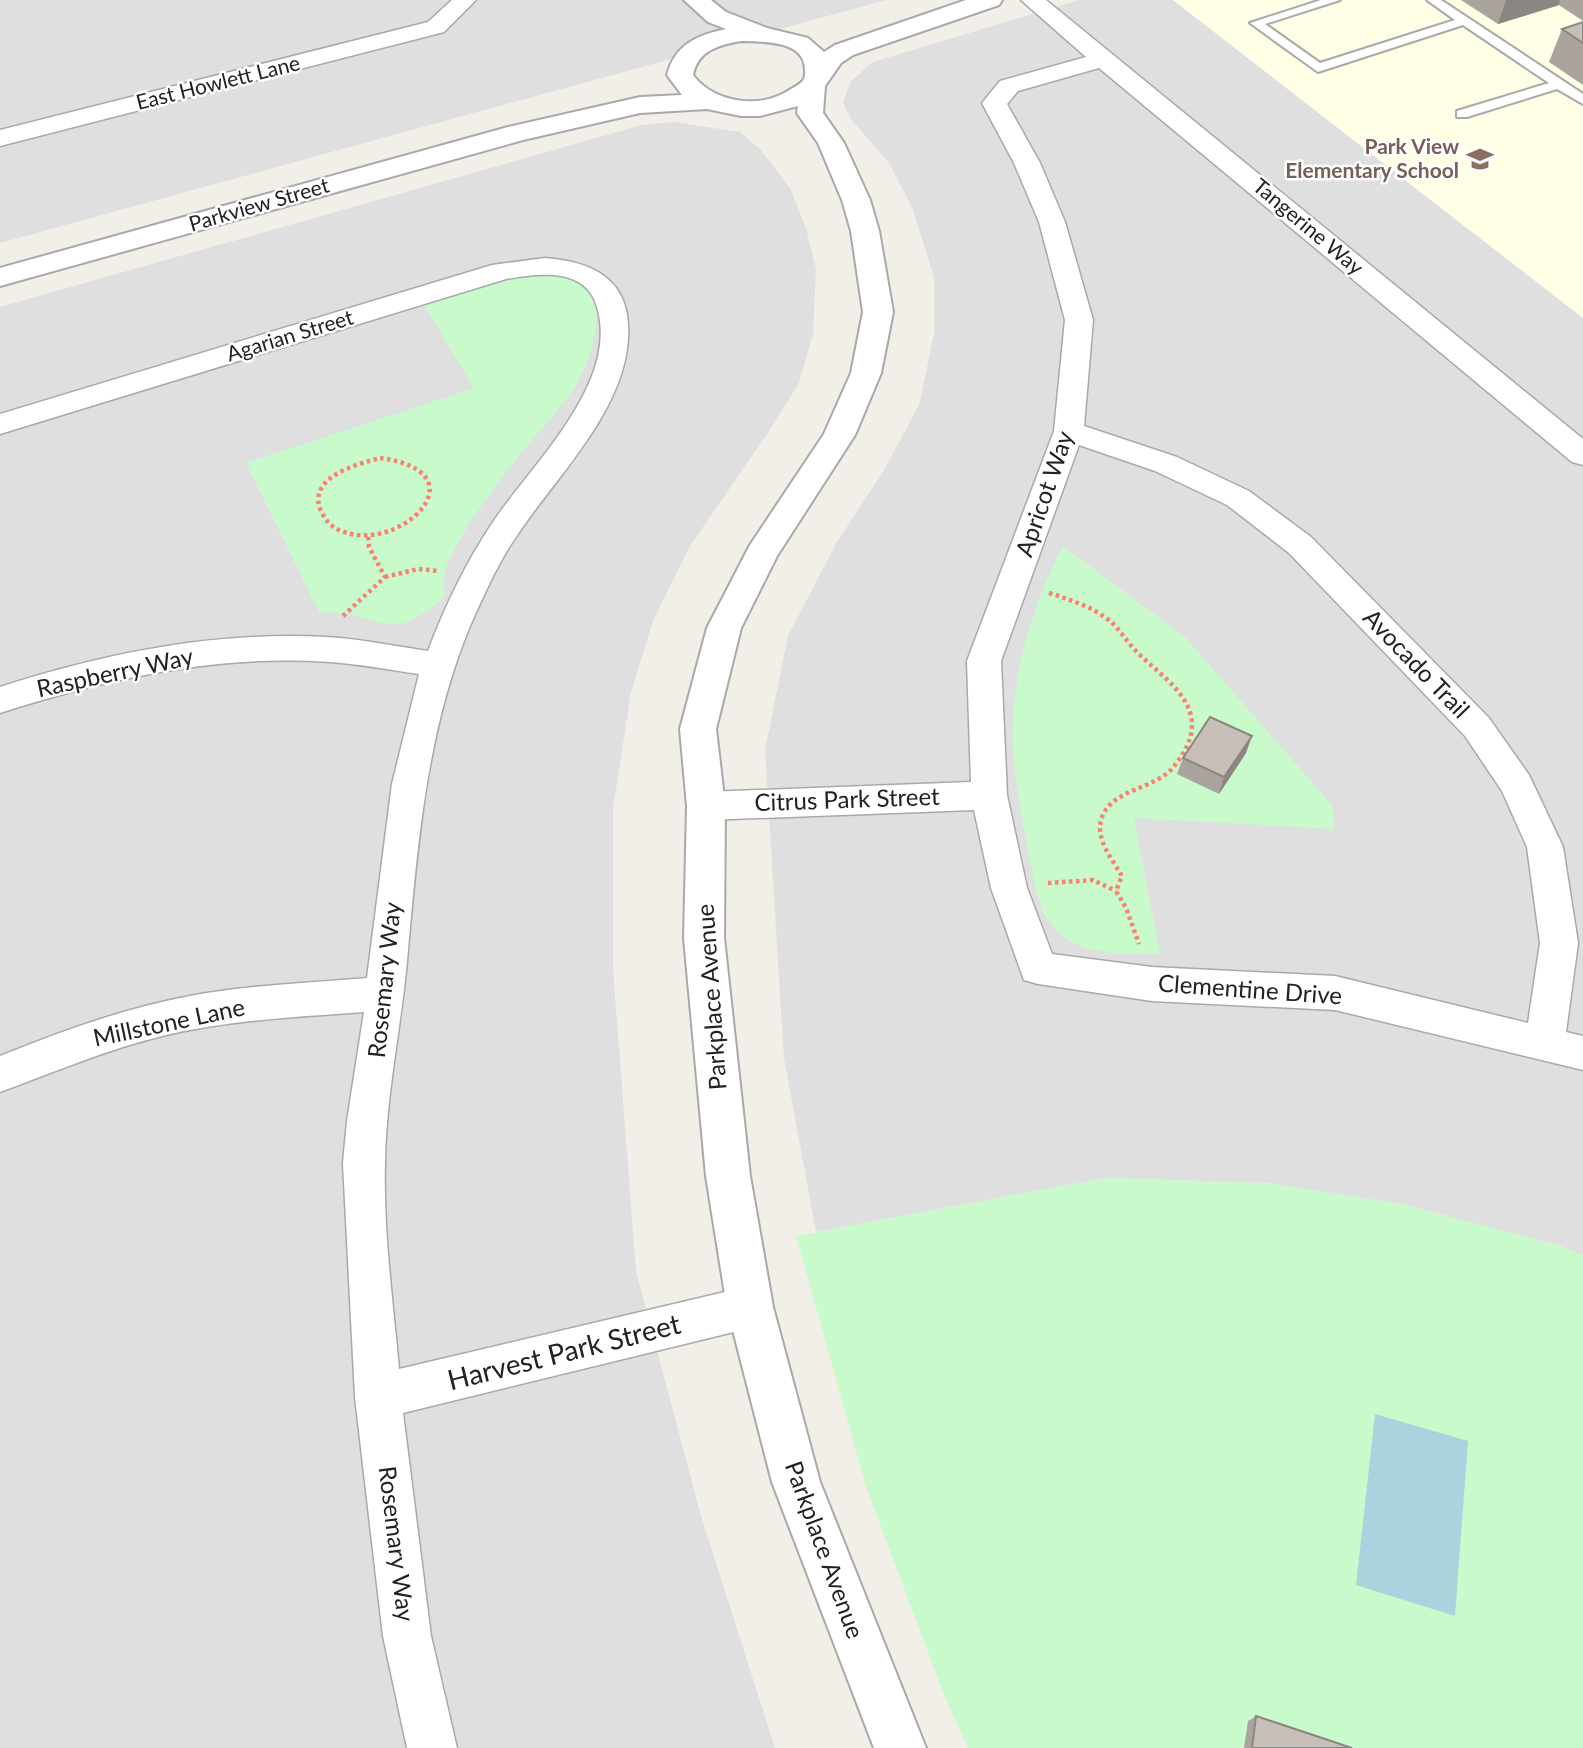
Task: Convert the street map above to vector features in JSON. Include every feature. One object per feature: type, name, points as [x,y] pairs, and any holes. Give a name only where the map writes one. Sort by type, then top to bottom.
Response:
[{"type":"street","name":"East Howlett Lane","points":[[0,138],[436,27],[465,0]]},
{"type":"street","points":[[517,133],[597,102],[629,93],[683,61],[695,48],[724,36],[826,35],[990,0]]},
{"type":"street","name":"Tangerine Way","points":[[1032,0],[1583,455]]},
{"type":"street","points":[[709,101],[695,94],[685,85],[680,75],[688,26],[685,4],[811,52],[818,63],[815,81]]},
{"type":"street","points":[[517,133],[640,105],[709,101],[744,108],[785,103],[815,81],[832,58],[845,50],[961,8]]},
{"type":"street","name":"Apricot Way","points":[[1038,968],[1009,888],[989,795],[984,661],[1069,431],[1079,320],[1052,222],[1027,163],[994,103],[1009,86],[1104,59]]},
{"type":"street","name":"Parkplace Avenue","points":[[815,81],[810,113],[831,143],[856,200],[865,231],[878,312],[866,373],[839,435],[762,553],[724,628],[698,729],[706,806],[704,938],[728,1176],[750,1307],[796,1482],[900,1748]]},
{"type":"street","name":"Parkplace Avenue","points":[[744,108],[765,115],[790,131],[846,181]]},
{"type":"street","name":"Parkview Street","points":[[0,277],[517,133]]},
{"type":"street","name":"Agarian Street","points":[[0,424],[502,271],[531,265],[559,265],[582,271]]},
{"type":"street","name":"Rosemary Way","points":[[432,1748],[408,1640],[377,1396],[364,1162],[385,993],[403,812],[423,712],[455,621],[504,531],[586,417],[604,375],[614,344],[611,298],[597,282],[582,271]]},
{"type":"street","name":"Avocado Trail","points":[[1069,431],[1166,464],[1238,498],[1300,545],[1477,727],[1517,785],[1545,847],[1559,943],[1545,1044]]},
{"type":"street","name":"Raspberry Way","points":[[0,700],[79,675],[152,659],[228,650],[317,649],[439,665]]},
{"type":"street","name":"Citrus Park Street","points":[[706,806],[989,795]]},
{"type":"street","name":"Clementine Drive","points":[[1038,968],[1152,984],[1335,993],[1583,1053]]},
{"type":"street","name":"Millstone Lane","points":[[0,1074],[54,1051],[128,1027],[192,1013],[218,1008],[385,993]]},
{"type":"street","name":"Harvest Park Street","points":[[377,1396],[750,1307]]},
{"type":"lane","points":[[1334,0],[1256,23],[1318,68],[1464,21]]},
{"type":"lane","points":[[1433,0],[1583,100]]},
{"type":"lane","points":[[1462,114],[1559,84]]},
{"type":"path","points":[[389,458],[414,466],[425,475],[429,486],[429,498],[422,510],[411,520],[395,528],[368,534],[343,531],[329,524],[320,514],[317,502],[319,489],[343,467],[361,460],[389,458]]},
{"type":"path","points":[[368,534],[369,547],[385,577]]},
{"type":"path","points":[[317,649],[354,603],[385,577],[418,569],[479,577]]},
{"type":"path","points":[[1015,582],[1083,604],[1105,616],[1181,693],[1190,713],[1192,725],[1188,740],[1174,768],[1147,787],[1117,798],[1107,808],[1102,819],[1100,835],[1122,876],[1116,891]]},
{"type":"path","points":[[1009,888],[1091,879],[1107,882],[1116,891],[1135,931],[1152,984]]},
{"type":"shaded area","points":[[0,0],[886,0],[0,243]]},
{"type":"shaded area","points":[[1079,0],[1173,0],[1583,318],[1583,1255],[1557,1245],[1401,1204],[1267,1183],[1105,1178],[816,1232],[784,1058],[765,750],[788,636],[837,542],[884,470],[919,405],[934,334],[934,277],[912,207],[889,163],[851,119],[843,103],[851,81],[873,62]]},
{"type":"shaded area","name":"Park View Elementary School","points":[[1173,0],[1583,0],[1583,318]]},
{"type":"shaded area","points":[[674,122],[740,132],[760,149],[790,188],[806,228],[816,269],[813,334],[799,383],[690,546],[653,621],[631,692],[613,809],[613,969],[636,1271],[701,1516],[775,1748],[0,1748],[0,307],[642,125]]},
{"type":"green space","points":[[554,269],[588,286],[595,298],[596,321],[587,362],[569,395],[509,468],[465,531],[444,575],[445,596],[427,612],[403,624],[377,623],[352,614],[319,612],[246,463],[474,388],[423,303],[527,273]]},
{"type":"green space","points":[[1063,546],[1184,636],[1332,805],[1335,829],[1134,818],[1160,954],[1106,952],[1080,946],[1068,940],[1058,932],[1045,914],[1034,882],[1015,771],[1015,700],[1022,654],[1035,609]]},
{"type":"green space","points":[[1105,1178],[1267,1183],[1401,1204],[1557,1245],[1583,1255],[1583,1748],[968,1748],[944,1695],[866,1487],[796,1236]]},
{"type":"water","points":[[1375,1414],[1468,1441],[1455,1616],[1356,1585]]},
{"type":"building","points":[[1583,22],[1583,43],[1562,29]]},
{"type":"building","points":[[1210,717],[1252,736],[1224,777],[1183,758]]},
{"type":"building","points":[[1256,1716],[1352,1748],[1252,1748]]},
{"type":"place","name":"Park View Elementary School","points":[[1480,159]]}]
